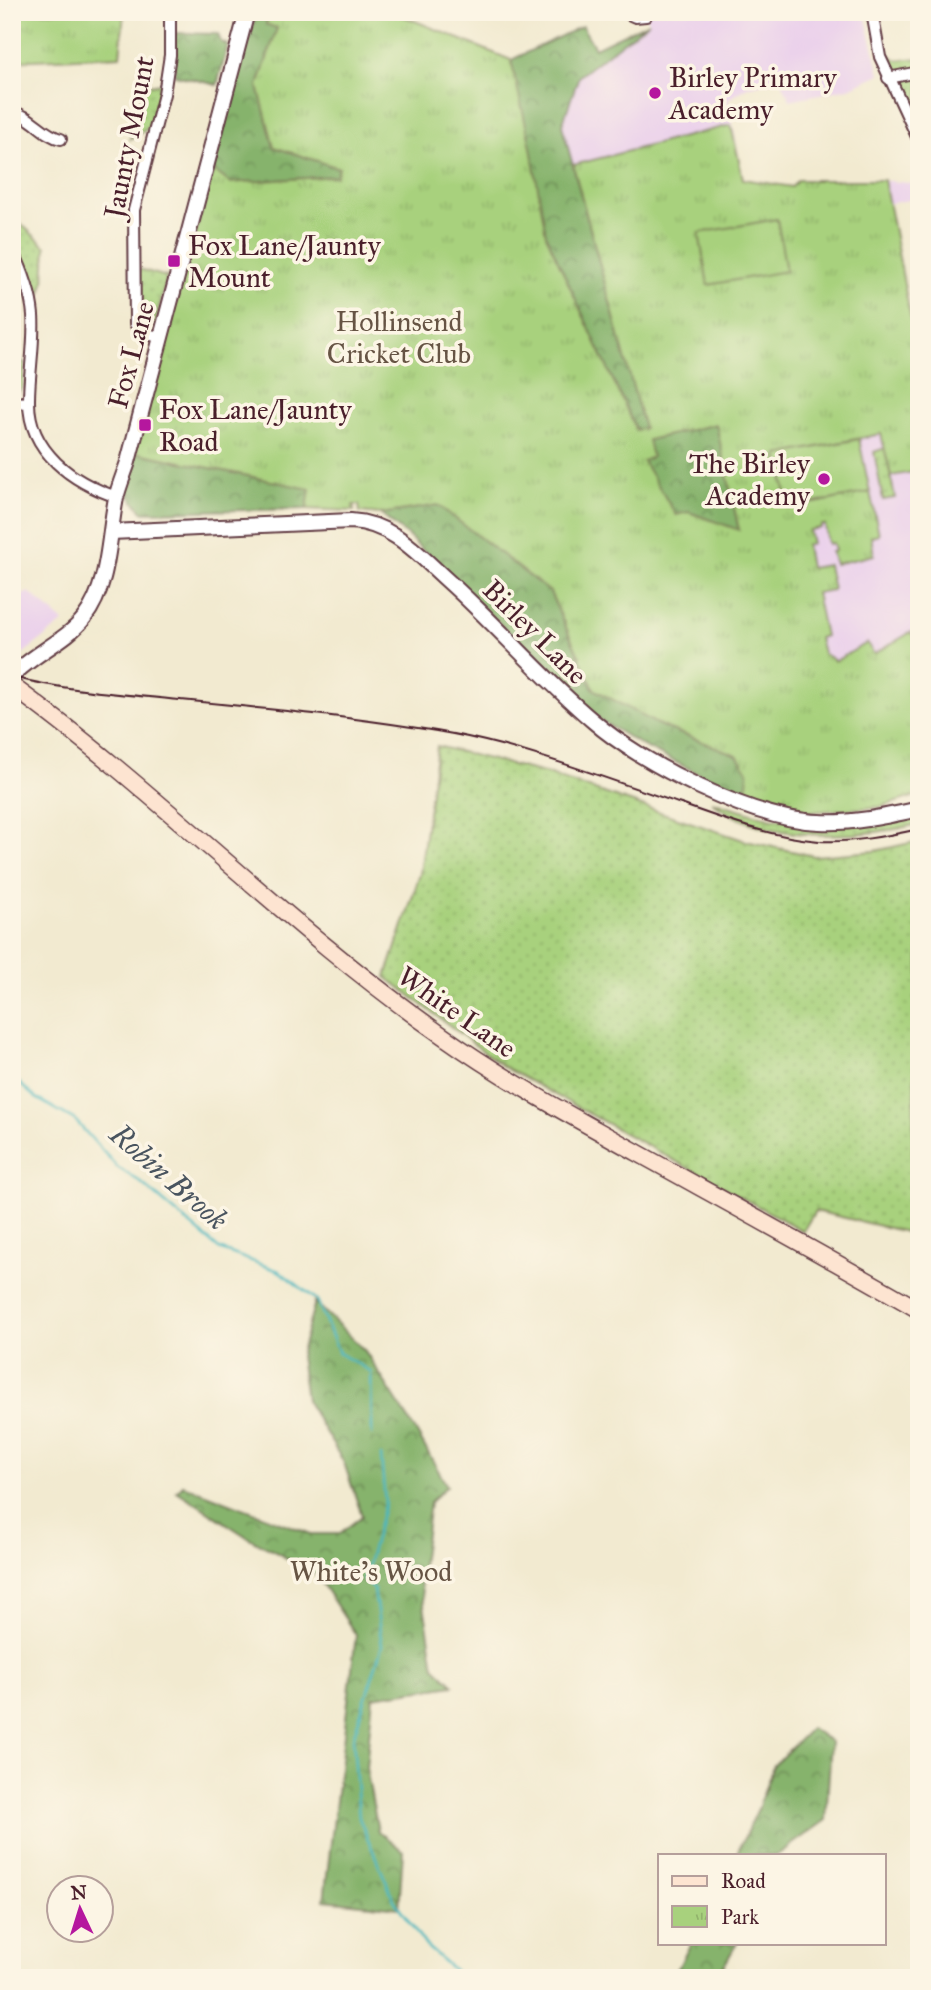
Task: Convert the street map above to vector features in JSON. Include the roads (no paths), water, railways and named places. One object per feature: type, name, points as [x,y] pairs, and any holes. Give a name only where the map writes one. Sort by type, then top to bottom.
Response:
[{"type":"main road","name":"White Lane","points":[[12,686],[120,770],[221,859],[363,976],[440,1035],[510,1082],[919,1310]]},
{"type":"street","name":"Jaunty Mount","points":[[160,338],[142,332],[135,324],[133,232],[136,199],[164,94],[170,55],[170,12]]},
{"type":"street","name":"Fox Lane","points":[[12,676],[24,663],[83,618],[103,575],[117,497],[247,12]]},
{"type":"street","points":[[624,12],[635,17],[646,16]]},
{"type":"street","points":[[872,12],[880,57],[919,141]]},
{"type":"street","points":[[888,78],[919,72]]},
{"type":"street","points":[[12,112],[27,117],[47,134],[61,139]]},
{"type":"street","points":[[12,248],[24,277],[33,312],[29,403],[38,437],[47,453],[60,467],[93,489],[117,497]]},
{"type":"street","points":[[12,402],[29,403]]},
{"type":"street","name":"Birley Lane","points":[[111,532],[351,521],[369,523],[395,535],[459,591],[593,721],[625,746],[668,771],[748,806],[799,820],[842,821],[919,809]]},
{"type":"waterway","name":"Robin Brook","points":[[12,1077],[36,1098],[75,1120],[117,1167],[139,1181],[219,1249],[279,1271],[317,1300],[339,1353],[371,1372],[372,1434]]},
{"type":"waterway","name":"Robin Brook","points":[[381,1456],[385,1502],[364,1579],[374,1590],[382,1646],[353,1738],[359,1818],[394,1900],[426,1946],[463,1978]]},
{"type":"tram line","points":[[12,677],[75,689],[317,714],[453,734],[540,756],[732,822],[801,839],[857,840],[919,829]]},
{"type":"place","name":"Birley Primary Academy","points":[[655,93]]},
{"type":"place","name":"Fox Lane/Jaunty Mount","points":[[174,261]]},
{"type":"place","name":"Fox Lane/Jaunty Road","points":[[145,425]]},
{"type":"place","name":"The Birley Academy","points":[[824,479]]},
{"type":"park label","name":"Hollinsend Cricket Club","points":[[399,337]]},
{"type":"park label","name":"White's Wood","points":[[371,1571]]}]
